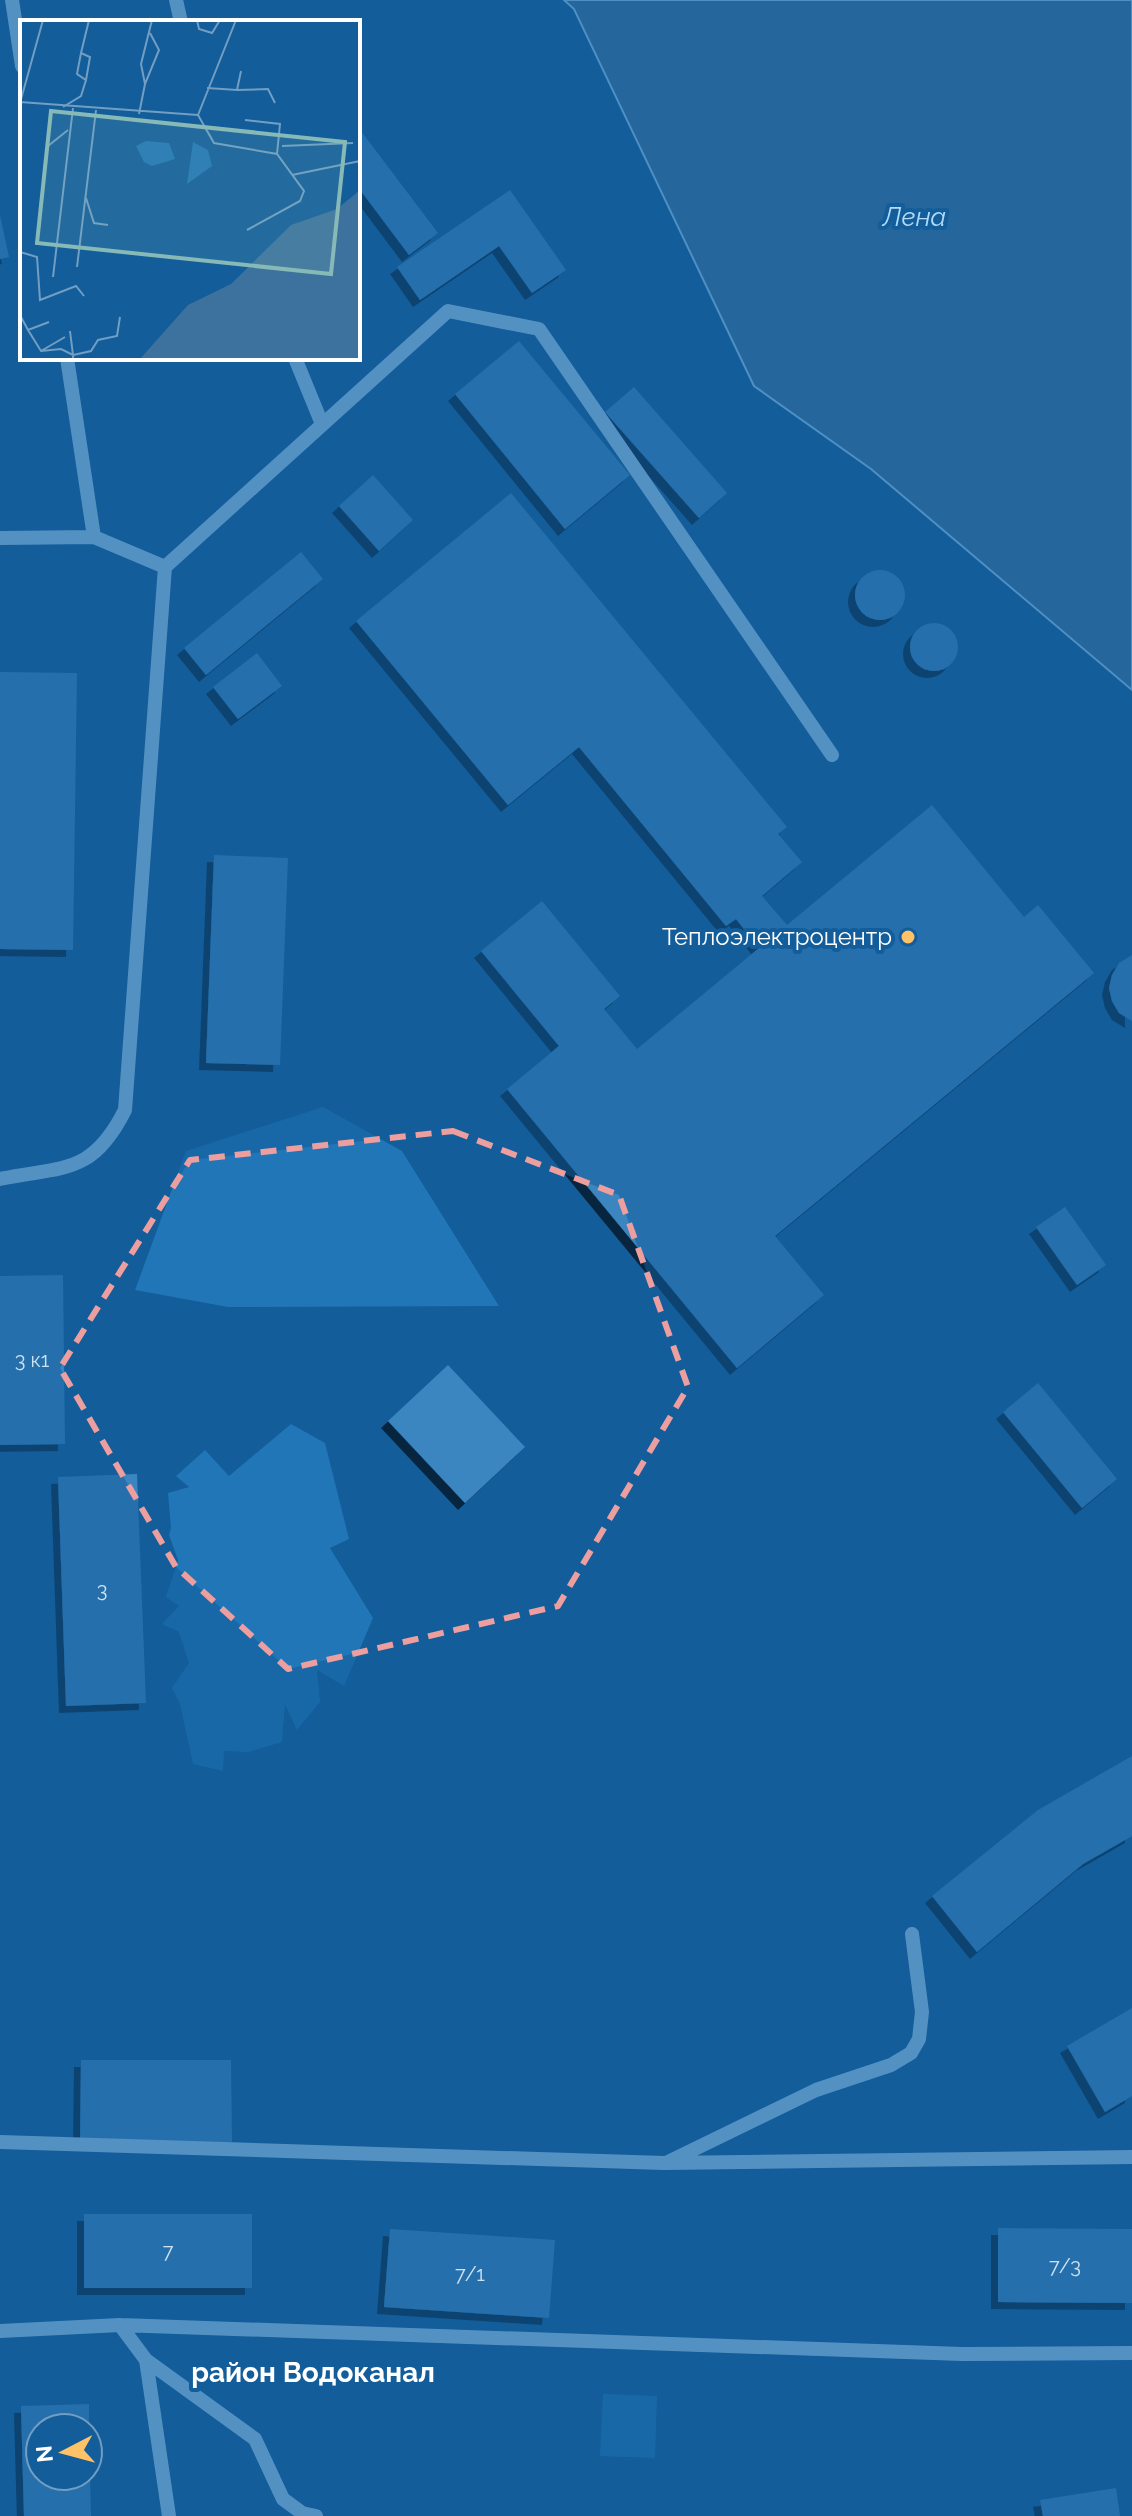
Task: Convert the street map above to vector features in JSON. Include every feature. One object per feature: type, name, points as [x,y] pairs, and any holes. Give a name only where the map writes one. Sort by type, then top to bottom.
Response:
[{"type":"lane","points":[[12,0],[20,53]]},
{"type":"lane","points":[[176,0],[181,20]]},
{"type":"lane","points":[[0,1179],[70,1167],[94,1153],[114,1133],[125,1110],[165,567],[448,311],[539,329],[832,755]]},
{"type":"lane","points":[[67,360],[94,537]]},
{"type":"lane","points":[[296,360],[322,424]]},
{"type":"lane","points":[[0,538],[94,537],[165,567]]},
{"type":"lane","points":[[664,2163],[816,2090],[891,2065],[911,2053],[919,2039],[922,2012],[912,1934]]},
{"type":"lane","points":[[0,2142],[664,2163],[1132,2157]]},
{"type":"lane","points":[[0,2331],[120,2325],[962,2354],[1132,2353]]},
{"type":"lane","points":[[120,2325],[146,2360],[255,2439],[283,2499],[302,2513],[316,2516]]},
{"type":"lane","points":[[146,2360],[169,2516]]},
{"type":"highlighted area","points":[[453,1131],[619,1195],[688,1387],[558,1606],[288,1669],[176,1567],[60,1368],[190,1160]]},
{"type":"shaded area","points":[[323,1107],[402,1151],[499,1306],[228,1307],[135,1290],[186,1151]]},
{"type":"shaded area","points":[[291,1424],[325,1443],[349,1539],[330,1548],[373,1618],[344,1686],[317,1670],[320,1702],[297,1730],[285,1704],[282,1742],[248,1752],[224,1751],[223,1771],[193,1764],[180,1704],[172,1688],[189,1663],[179,1632],[162,1624],[179,1606],[166,1597],[178,1560],[169,1535],[168,1493],[189,1487],[176,1476],[205,1450],[229,1476]]},
{"type":"shaded area","points":[[603,2394],[657,2396],[655,2458],[600,2456]]},
{"type":"water","name":"Лена","points":[[564,0],[1132,0],[1132,690],[871,469],[754,386],[574,9]]},
{"type":"building","points":[[360,130],[438,233],[409,255],[360,190]]},
{"type":"building","points":[[510,190],[566,270],[532,293],[499,246],[420,300],[397,267]]},
{"type":"building","points":[[0,215],[9,257],[0,259]]},
{"type":"building","points":[[519,341],[630,475],[565,529],[455,394]]},
{"type":"building","points":[[634,387],[727,493],[699,518],[605,412]]},
{"type":"building","points":[[373,475],[413,520],[379,551],[339,506]]},
{"type":"building","name":"Теплоэлектроцентр","points":[[511,493],[787,827],[778,834],[802,862],[762,896],[787,925],[932,805],[1024,917],[1038,905],[1094,973],[775,1236],[824,1295],[737,1368],[507,1089],[559,1046],[481,951],[542,901],[620,996],[604,1009],[637,1049],[759,948],[736,919],[726,926],[579,747],[508,805],[356,621]]},
{"type":"building","points":[[301,552],[323,579],[206,675],[184,648]]},
{"type":"building","points":[[880,570],[897,578],[905,595],[897,612],[880,620],[863,612],[855,595],[863,578]]},
{"type":"building","points":[[934,623],[951,630],[958,647],[951,664],[934,671],[917,664],[910,647],[917,630]]},
{"type":"building","points":[[257,653],[282,686],[238,719],[213,687]]},
{"type":"building","points":[[0,672],[77,673],[73,950],[0,949]]},
{"type":"building","points":[[214,855],[288,858],[280,1065],[206,1063]]},
{"type":"building","points":[[1132,955],[1132,1021],[1119,1013],[1109,988],[1119,963]]},
{"type":"building","points":[[1065,1207],[1106,1265],[1077,1285],[1036,1227]]},
{"type":"building","points":[[63,1275],[65,1444],[0,1445],[0,1276]]},
{"type":"building","points":[[448,1365],[525,1447],[465,1503],[388,1421]]},
{"type":"building","points":[[1038,1383],[1117,1479],[1082,1508],[1003,1412]]},
{"type":"building","points":[[137,1474],[146,1703],[66,1706],[58,1477]]},
{"type":"building","points":[[1132,1756],[1132,1836],[1083,1864],[977,1952],[932,1896],[1038,1810]]},
{"type":"building","points":[[1132,2008],[1132,2096],[1105,2112],[1067,2046]]},
{"type":"building","points":[[81,2060],[231,2060],[232,2142],[80,2142]]},
{"type":"building","points":[[84,2214],[252,2214],[252,2288],[84,2288]]},
{"type":"building","points":[[998,2228],[1132,2229],[1132,2303],[998,2302]]},
{"type":"building","points":[[390,2229],[555,2240],[549,2318],[384,2307]]},
{"type":"building","points":[[89,2404],[89,2412],[24,2412],[24,2492],[90,2492],[91,2516],[24,2516],[21,2406]]},
{"type":"building","points":[[1116,2488],[1120,2516],[1043,2516],[1040,2500]]},
{"type":"place","name":"Теплоэлектроцентр","points":[[908,937]]},
{"type":"district","name":"район Водоканал","points":[[313,2372]]}]
